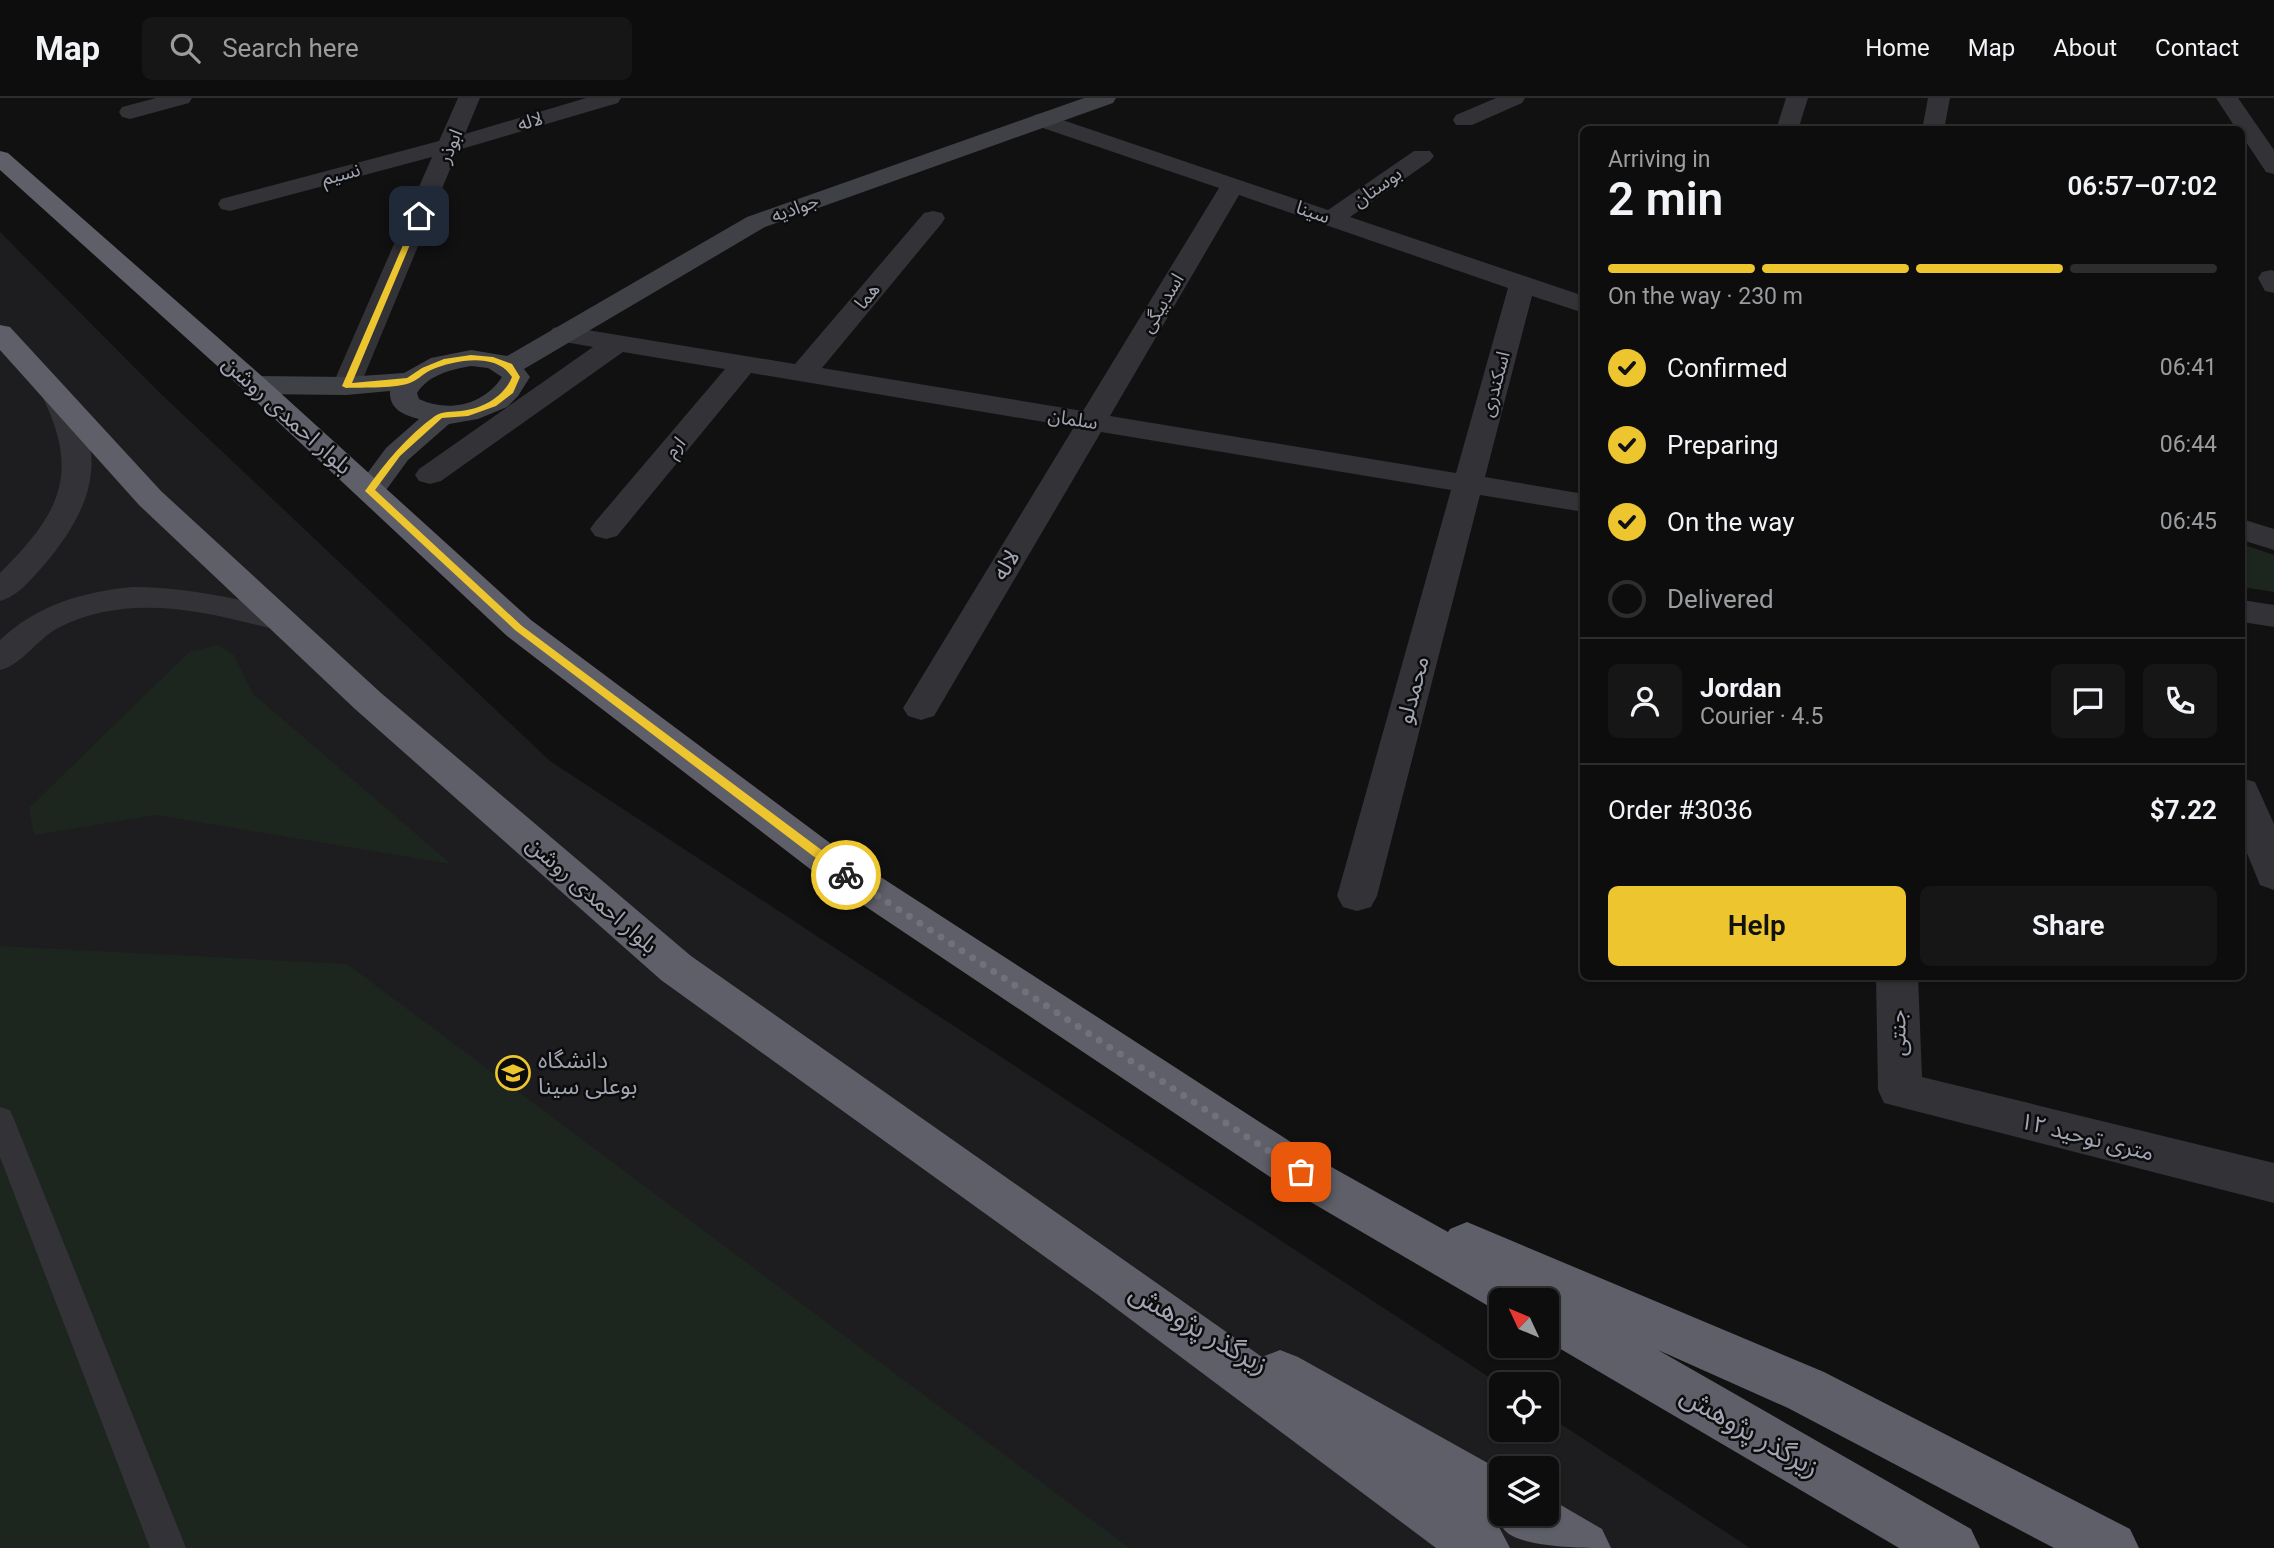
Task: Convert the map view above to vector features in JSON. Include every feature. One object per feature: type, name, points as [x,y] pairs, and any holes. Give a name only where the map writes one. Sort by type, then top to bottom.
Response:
[{"type":"highway","name":"بلوار احمدی روشن","points":[[0,158],[255,385],[519,628],[828,862],[1301,1172]]},
{"type":"highway","name":"بلوار احمدی روشن","points":[[0,333],[150,498],[397,728],[676,968],[1115,1279]]},
{"type":"highway","points":[[1301,1172],[1501,1288]]},
{"type":"highway","points":[[1301,1172],[1806,1390],[2111,1548]]},
{"type":"highway","points":[[1115,1279],[1482,1548]]},
{"type":"highway","name":"زیرگذر پژوهش","points":[[1115,1279],[1489,1494]]},
{"type":"highway","name":"زیرگذر پژوهش","points":[[1559,1321],[1952,1548]]},
{"type":"highway","points":[[1545,1526],[1583,1548]]},
{"type":"main road","name":"جوادیه","points":[[509,366],[755,222],[1105,98]]},
{"type":"main road","points":[[471,358],[493,360],[509,366],[516,377],[510,391],[493,404],[468,413],[440,416],[419,412],[406,404],[402,393],[409,381],[425,370],[447,361],[471,358]]},
{"type":"main road","points":[[255,385],[346,386],[409,381]]},
{"type":"main road","points":[[370,491],[397,454],[440,416]]},
{"type":"street","points":[[130,111],[181,98]]},
{"type":"street","name":"ابوذر","points":[[346,386],[469,98]]},
{"type":"street","name":"لاله","points":[[451,145],[610,98]]},
{"type":"street","points":[[1464,120],[1514,98]]},
{"type":"street","points":[[1788,126],[1797,98]]},
{"type":"street","points":[[1934,126],[1939,98]]},
{"type":"street","points":[[2227,98],[2274,167]]},
{"type":"street","name":"سینا","points":[[1042,120],[1580,303]]},
{"type":"street","name":"نسیم","points":[[230,204],[451,145]]},
{"type":"street","name":"بوستان","points":[[1331,219],[1422,156]]},
{"type":"street","name":"اسدبیگی","points":[[1091,422],[1233,185]]},
{"type":"street","name":"هما","points":[[802,374],[933,218]]},
{"type":"street","name":"اسکندری","points":[[1468,484],[1522,283]]},
{"type":"street","name":"سلمان","points":[[563,334],[1580,502]]},
{"type":"street","points":[[430,475],[616,344]]},
{"type":"street","name":"ارم","points":[[606,529],[743,365]]},
{"type":"street","points":[[0,591],[44,542],[64,512],[73,489],[78,463],[76,446],[70,423],[57,398]]},
{"type":"street","name":"لاله","points":[[921,708],[1091,422]]},
{"type":"street","name":"محمدلو","points":[[1357,896],[1468,484]]},
{"type":"street","points":[[2245,529],[2274,540]]},
{"type":"street","points":[[0,659],[27,634],[61,613],[126,597],[190,598],[280,620]]},
{"type":"street","points":[[2245,611],[2274,616]]},
{"type":"street","points":[[2245,799],[2274,875]]},
{"type":"street","name":"جنتی","points":[[1897,980],[1900,1090]]},
{"type":"street","name":"۱۲ متری توحید","points":[[1900,1090],[2274,1183]]},
{"type":"lane","points":[[0,1119],[168,1548]]},
{"type":"shaded area","name":"دانشگاه بوعلی سینا","points":[[0,232],[157,390],[550,761],[1489,1377],[1489,1442],[1559,1442],[1559,1423],[1750,1548],[0,1548]]},
{"type":"shaded area","points":[[2245,545],[2274,555],[2274,592],[2245,587]]},
{"type":"shaded area","points":[[218,645],[234,655],[253,694],[451,864],[155,815],[34,835],[29,808],[189,652]]},
{"type":"shaded area","points":[[0,946],[347,964],[1129,1548],[0,1548]]},
{"type":"way so far","points":[[846,875],[1301,1172]]},
{"type":"place","name":"دانشگاه بوعلی سینا","points":[[513,1073]]},
{"type":"route","points":[[419,216],[346,386],[409,381],[425,370],[447,361],[471,358],[493,360],[509,366],[516,377],[510,391],[493,404],[468,413],[440,416],[397,454],[370,491],[519,628],[846,875]]}]
